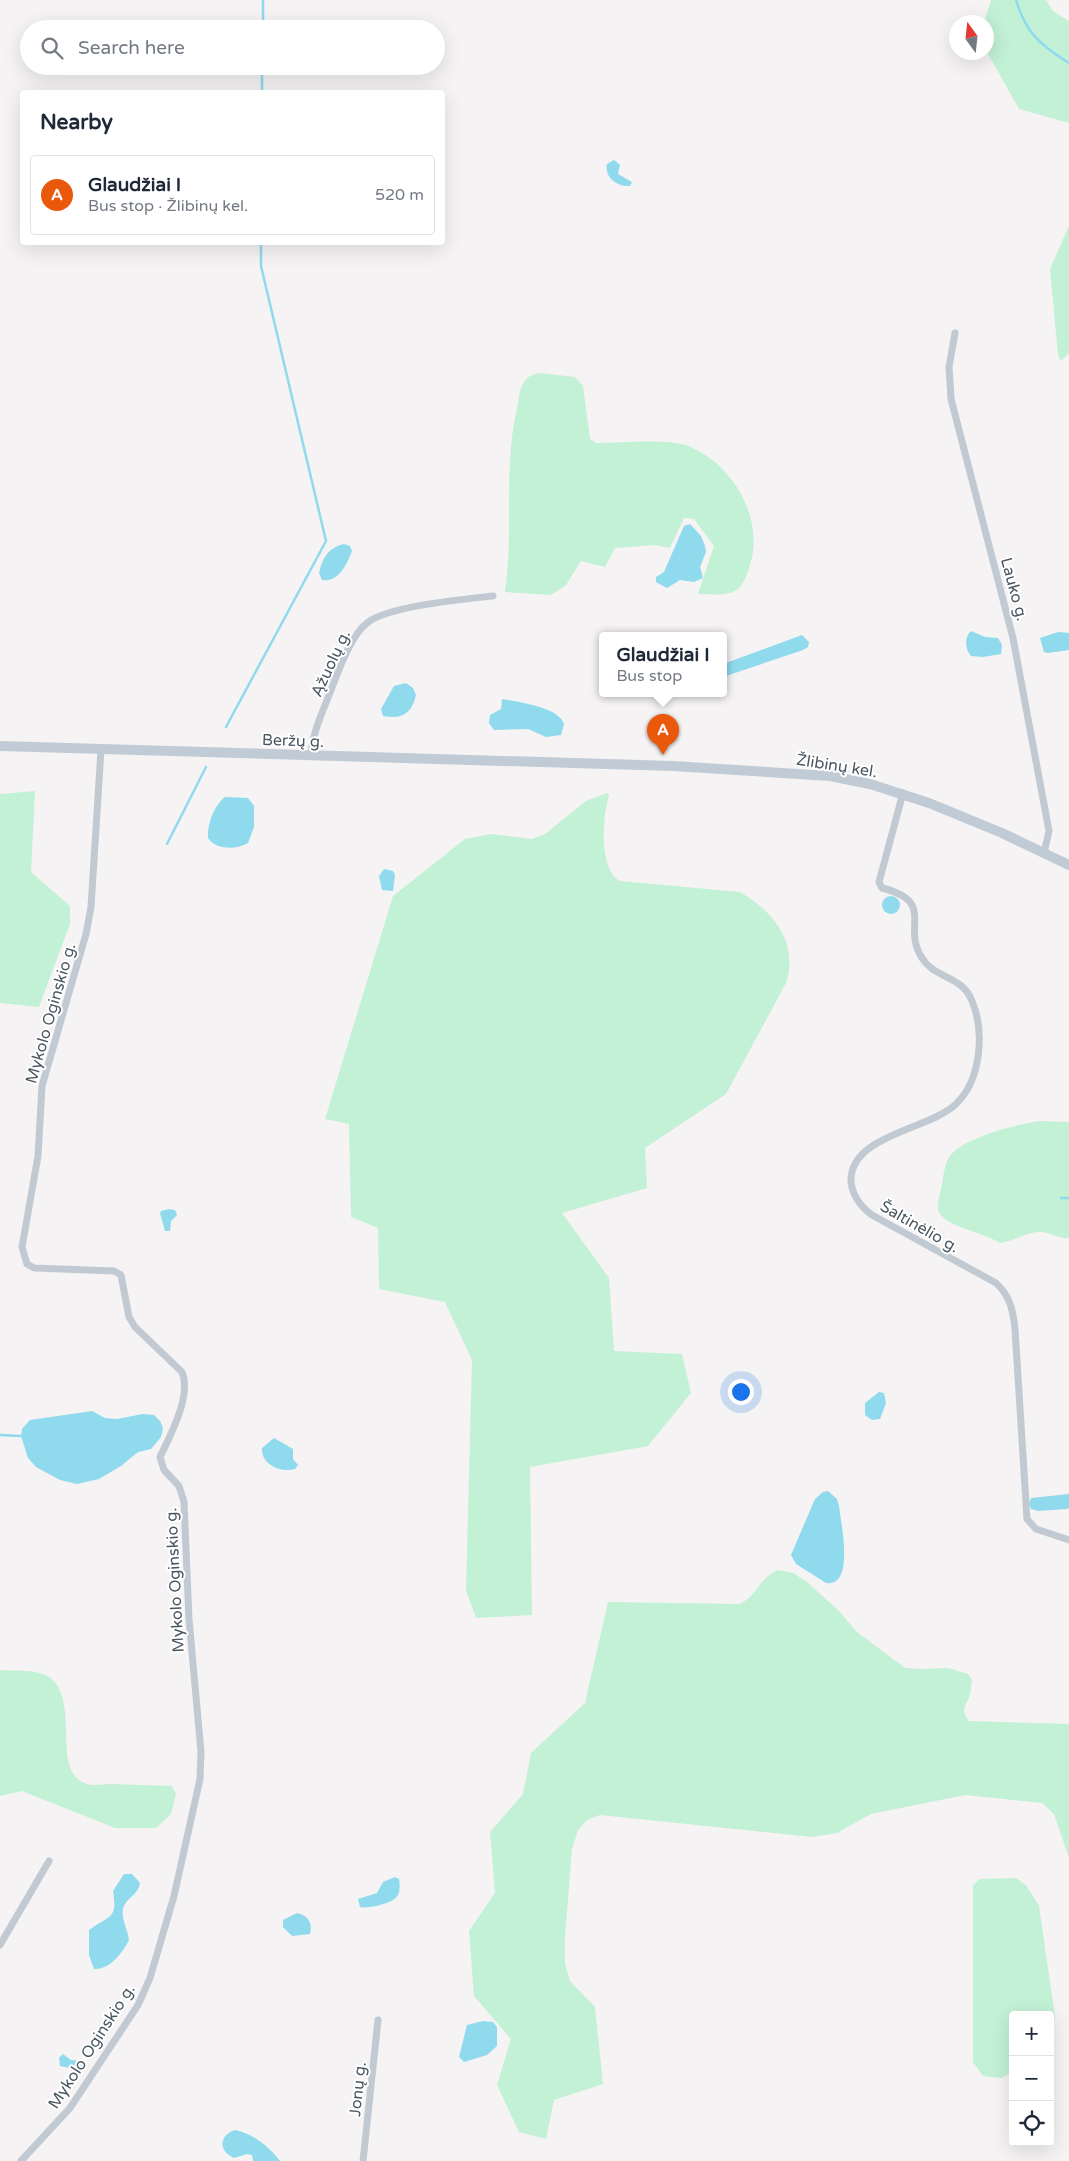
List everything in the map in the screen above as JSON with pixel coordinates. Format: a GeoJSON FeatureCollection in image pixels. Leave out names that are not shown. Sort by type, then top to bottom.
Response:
{"type":"FeatureCollection","features":[{"type":"Feature","properties":{"kind":"main road","name":"Beržų g."},"geometry":{"type":"LineString","coordinates":[[0,746],[584,764]]}},
{"type":"Feature","properties":{"kind":"main road","name":"Žlibinų kel."},"geometry":{"type":"LineString","coordinates":[[584,764],[682,766],[809,774],[850,779],[903,793],[965,817],[1069,865]]}},
{"type":"Feature","properties":{"kind":"street","name":"Lauko g."},"geometry":{"type":"LineString","coordinates":[[955,334],[948,367],[951,399],[1007,610],[1022,681],[1049,832],[1044,853]]}},
{"type":"Feature","properties":{"kind":"street","name":"Ąžuolų g."},"geometry":{"type":"LineString","coordinates":[[311,756],[319,721],[341,665],[367,622],[383,615],[448,600],[493,596]]}},
{"type":"Feature","properties":{"kind":"street","name":"Mykolo Oginskio g."},"geometry":{"type":"LineString","coordinates":[[21,2161],[70,2108],[138,2005],[150,1978],[174,1896],[200,1779],[201,1752],[189,1618],[184,1502],[179,1486],[164,1470],[160,1457],[178,1419],[185,1379],[182,1372],[135,1327],[129,1317],[122,1275],[114,1271],[34,1268],[27,1264],[22,1247],[38,1156],[42,1086],[86,934],[91,907],[101,750]]}},
{"type":"Feature","properties":{"kind":"street","name":"Šaltinėlio g."},"geometry":{"type":"LineString","coordinates":[[903,793],[879,882],[882,888],[904,894],[910,900],[915,916],[917,946],[926,964],[933,970],[960,983],[972,999],[978,1022],[977,1062],[967,1091],[956,1104],[930,1121],[886,1138],[862,1154],[851,1176],[852,1187],[856,1200],[872,1215],[996,1283],[1010,1300],[1015,1329],[1027,1519],[1036,1529],[1069,1540]]}},
{"type":"Feature","properties":{"kind":"street"},"geometry":{"type":"LineString","coordinates":[[0,1944],[49,1861]]}},
{"type":"Feature","properties":{"kind":"street","name":"Jonų g."},"geometry":{"type":"LineString","coordinates":[[363,2161],[378,2020]]}},
{"type":"Feature","properties":{"kind":"green space"},"geometry":{"type":"Polygon","coordinates":[[[991,0],[1046,0],[1053,11],[1069,21],[1069,123],[1019,109],[991,60],[994,60],[994,15],[986,15],[991,0]]]}},
{"type":"Feature","properties":{"kind":"green space"},"geometry":{"type":"Polygon","coordinates":[[[1069,226],[1069,353],[1061,361],[1058,355],[1050,269],[1069,226]]]}},
{"type":"Feature","properties":{"kind":"green space"},"geometry":{"type":"Polygon","coordinates":[[[539,373],[575,377],[583,386],[590,439],[596,443],[669,442],[688,446],[705,454],[719,466],[732,480],[742,496],[749,513],[753,532],[753,550],[749,568],[739,588],[725,594],[698,594],[714,546],[694,519],[684,518],[670,548],[655,545],[615,548],[605,567],[581,561],[566,585],[551,595],[505,592],[509,546],[510,454],[513,431],[522,385],[529,377],[539,373]]]}},
{"type":"Feature","properties":{"kind":"green space"},"geometry":{"type":"Polygon","coordinates":[[[35,791],[31,872],[70,906],[70,924],[39,1007],[0,1003],[0,794],[35,791]]]}},
{"type":"Feature","properties":{"kind":"green space"},"geometry":{"type":"Polygon","coordinates":[[[607,793],[609,796],[605,817],[604,842],[608,866],[613,875],[620,881],[740,892],[763,909],[781,930],[789,955],[789,968],[786,983],[726,1094],[645,1148],[647,1188],[562,1213],[609,1278],[614,1351],[682,1354],[691,1393],[648,1446],[530,1467],[532,1615],[476,1618],[466,1591],[472,1360],[445,1302],[379,1289],[378,1228],[351,1217],[349,1124],[325,1119],[393,896],[465,839],[491,834],[532,839],[545,834],[586,801],[607,793]]]}},
{"type":"Feature","properties":{"kind":"green space"},"geometry":{"type":"Polygon","coordinates":[[[1039,1121],[1069,1122],[1069,1238],[1038,1232],[1000,1243],[960,1227],[941,1215],[938,1203],[945,1168],[948,1159],[957,1149],[991,1133],[1039,1121]]]}},
{"type":"Feature","properties":{"kind":"green space"},"geometry":{"type":"Polygon","coordinates":[[[778,1570],[793,1573],[807,1582],[839,1611],[857,1632],[905,1668],[948,1668],[968,1674],[972,1680],[970,1696],[964,1712],[969,1721],[1069,1724],[1069,1858],[1054,1814],[1042,1803],[965,1795],[871,1814],[837,1833],[812,1837],[600,1815],[587,1820],[578,1830],[572,1849],[565,1936],[565,1964],[570,1981],[595,2007],[603,2084],[554,2100],[546,2139],[519,2132],[497,2085],[511,2039],[474,1996],[469,1931],[495,1893],[490,1832],[523,1794],[531,1753],[585,1703],[608,1602],[740,1604],[751,1596],[766,1578],[778,1570]]]}},
{"type":"Feature","properties":{"kind":"green space"},"geometry":{"type":"Polygon","coordinates":[[[0,1670],[44,1674],[59,1688],[64,1702],[67,1751],[70,1765],[76,1777],[90,1785],[172,1786],[176,1794],[171,1814],[156,1828],[115,1828],[22,1791],[0,1796],[0,1670]]]}},
{"type":"Feature","properties":{"kind":"green space"},"geometry":{"type":"Polygon","coordinates":[[[1016,1878],[1026,1885],[1039,1906],[1055,2017],[1054,2022],[1054,2011],[1009,2011],[1009,2074],[1001,2078],[983,2076],[973,2062],[973,1885],[980,1879],[1016,1878]]]}},
{"type":"Feature","properties":{"kind":"water"},"geometry":{"type":"Polygon","coordinates":[[[614,160],[620,165],[618,174],[632,182],[630,186],[621,185],[610,177],[607,164],[614,160]]]}},
{"type":"Feature","properties":{"kind":"water"},"geometry":{"type":"Polygon","coordinates":[[[690,524],[701,536],[705,546],[706,552],[700,567],[703,578],[694,582],[680,580],[667,588],[656,582],[656,577],[664,572],[684,526],[690,524]]]}},
{"type":"Feature","properties":{"kind":"water"},"geometry":{"type":"Polygon","coordinates":[[[344,544],[350,546],[352,551],[345,567],[333,579],[322,580],[319,573],[324,558],[334,548],[344,544]]]}},
{"type":"Feature","properties":{"kind":"water"},"geometry":{"type":"Polygon","coordinates":[[[971,631],[985,637],[998,638],[1002,645],[1001,654],[983,657],[971,656],[967,650],[966,643],[967,636],[971,631]]]}},
{"type":"Feature","properties":{"kind":"water"},"geometry":{"type":"Polygon","coordinates":[[[1058,632],[1069,633],[1069,650],[1044,652],[1040,638],[1058,632]]]}},
{"type":"Feature","properties":{"kind":"water"},"geometry":{"type":"Polygon","coordinates":[[[802,635],[809,642],[808,647],[803,650],[727,676],[727,663],[802,635]]]}},
{"type":"Feature","properties":{"kind":"water"},"geometry":{"type":"Polygon","coordinates":[[[406,683],[413,688],[416,695],[409,711],[396,717],[383,716],[381,709],[394,686],[406,683]]]}},
{"type":"Feature","properties":{"kind":"water"},"geometry":{"type":"Polygon","coordinates":[[[502,699],[537,706],[554,713],[561,718],[564,724],[561,735],[546,737],[528,729],[494,730],[489,723],[490,715],[501,709],[502,699]]]}},
{"type":"Feature","properties":{"kind":"water"},"geometry":{"type":"Polygon","coordinates":[[[225,797],[248,798],[254,806],[254,827],[248,843],[238,847],[221,847],[208,838],[212,816],[225,797]]]}},
{"type":"Feature","properties":{"kind":"water"},"geometry":{"type":"Polygon","coordinates":[[[384,869],[393,871],[395,875],[393,891],[382,890],[379,876],[384,869]]]}},
{"type":"Feature","properties":{"kind":"water"},"geometry":{"type":"Polygon","coordinates":[[[887,896],[895,896],[900,901],[898,912],[887,914],[882,909],[882,901],[887,896]]]}},
{"type":"Feature","properties":{"kind":"water"},"geometry":{"type":"Polygon","coordinates":[[[169,1209],[175,1210],[177,1215],[171,1221],[170,1231],[165,1231],[160,1213],[169,1209]]]}},
{"type":"Feature","properties":{"kind":"water"},"geometry":{"type":"Polygon","coordinates":[[[879,1392],[884,1393],[886,1403],[880,1419],[872,1420],[865,1415],[865,1403],[879,1392]]]}},
{"type":"Feature","properties":{"kind":"water"},"geometry":{"type":"Polygon","coordinates":[[[92,1411],[105,1418],[117,1419],[143,1414],[154,1415],[160,1421],[163,1428],[161,1437],[151,1449],[138,1452],[121,1466],[99,1479],[77,1484],[60,1480],[36,1467],[28,1458],[21,1436],[22,1429],[30,1420],[92,1411]]]}},
{"type":"Feature","properties":{"kind":"water"},"geometry":{"type":"Polygon","coordinates":[[[274,1438],[293,1449],[293,1459],[298,1465],[295,1469],[278,1469],[265,1459],[262,1448],[274,1438]]]}},
{"type":"Feature","properties":{"kind":"water"},"geometry":{"type":"Polygon","coordinates":[[[828,1491],[837,1499],[839,1506],[844,1553],[841,1575],[835,1582],[826,1583],[796,1564],[791,1555],[815,1499],[823,1492],[828,1491]]]}},
{"type":"Feature","properties":{"kind":"water"},"geometry":{"type":"Polygon","coordinates":[[[1069,1494],[1069,1508],[1067,1509],[1038,1511],[1031,1509],[1029,1504],[1031,1498],[1069,1494]]]}},
{"type":"Feature","properties":{"kind":"water"},"geometry":{"type":"Polygon","coordinates":[[[124,1874],[132,1874],[140,1883],[137,1891],[123,1909],[123,1917],[129,1940],[120,1955],[111,1963],[100,1969],[94,1969],[89,1955],[89,1930],[107,1919],[113,1912],[113,1891],[124,1874]]]}},
{"type":"Feature","properties":{"kind":"water"},"geometry":{"type":"Polygon","coordinates":[[[395,1877],[399,1879],[400,1885],[396,1898],[381,1905],[360,1907],[358,1899],[377,1893],[383,1882],[395,1877]]]}},
{"type":"Feature","properties":{"kind":"water"},"geometry":{"type":"Polygon","coordinates":[[[297,1913],[309,1920],[311,1926],[310,1934],[292,1936],[283,1927],[283,1920],[297,1913]]]}},
{"type":"Feature","properties":{"kind":"water"},"geometry":{"type":"Polygon","coordinates":[[[483,2021],[493,2022],[497,2027],[497,2046],[487,2055],[464,2062],[459,2057],[467,2025],[483,2021]]]}},
{"type":"Feature","properties":{"kind":"water"},"geometry":{"type":"Polygon","coordinates":[[[63,2054],[71,2060],[82,2061],[84,2068],[79,2070],[60,2066],[59,2058],[63,2054]]]}},
{"type":"Feature","properties":{"kind":"water"},"geometry":{"type":"Polygon","coordinates":[[[235,2130],[248,2134],[260,2141],[280,2161],[253,2161],[252,2155],[247,2154],[234,2158],[229,2155],[222,2143],[223,2139],[230,2132],[235,2130]]]}},
{"type":"Feature","properties":{"kind":"waterway"},"geometry":{"type":"LineString","coordinates":[[263,0],[263,20]]}},
{"type":"Feature","properties":{"kind":"waterway"},"geometry":{"type":"LineString","coordinates":[[1016,0],[1024,21],[1035,37],[1069,63]]}},
{"type":"Feature","properties":{"kind":"waterway"},"geometry":{"type":"LineString","coordinates":[[262,75],[262,90]]}},
{"type":"Feature","properties":{"kind":"waterway"},"geometry":{"type":"LineString","coordinates":[[226,727],[326,541],[261,266],[261,245]]}},
{"type":"Feature","properties":{"kind":"waterway"},"geometry":{"type":"LineString","coordinates":[[167,844],[206,767]]}},
{"type":"Feature","properties":{"kind":"waterway"},"geometry":{"type":"LineString","coordinates":[[1061,1198],[1069,1198]]}},
{"type":"Feature","properties":{"kind":"waterway"},"geometry":{"type":"LineString","coordinates":[[0,1435],[21,1436]]}},
{"type":"Feature","properties":{"kind":"place","name":"Glaudžiai I"},"geometry":{"type":"Point","coordinates":[663,755]}}]}
